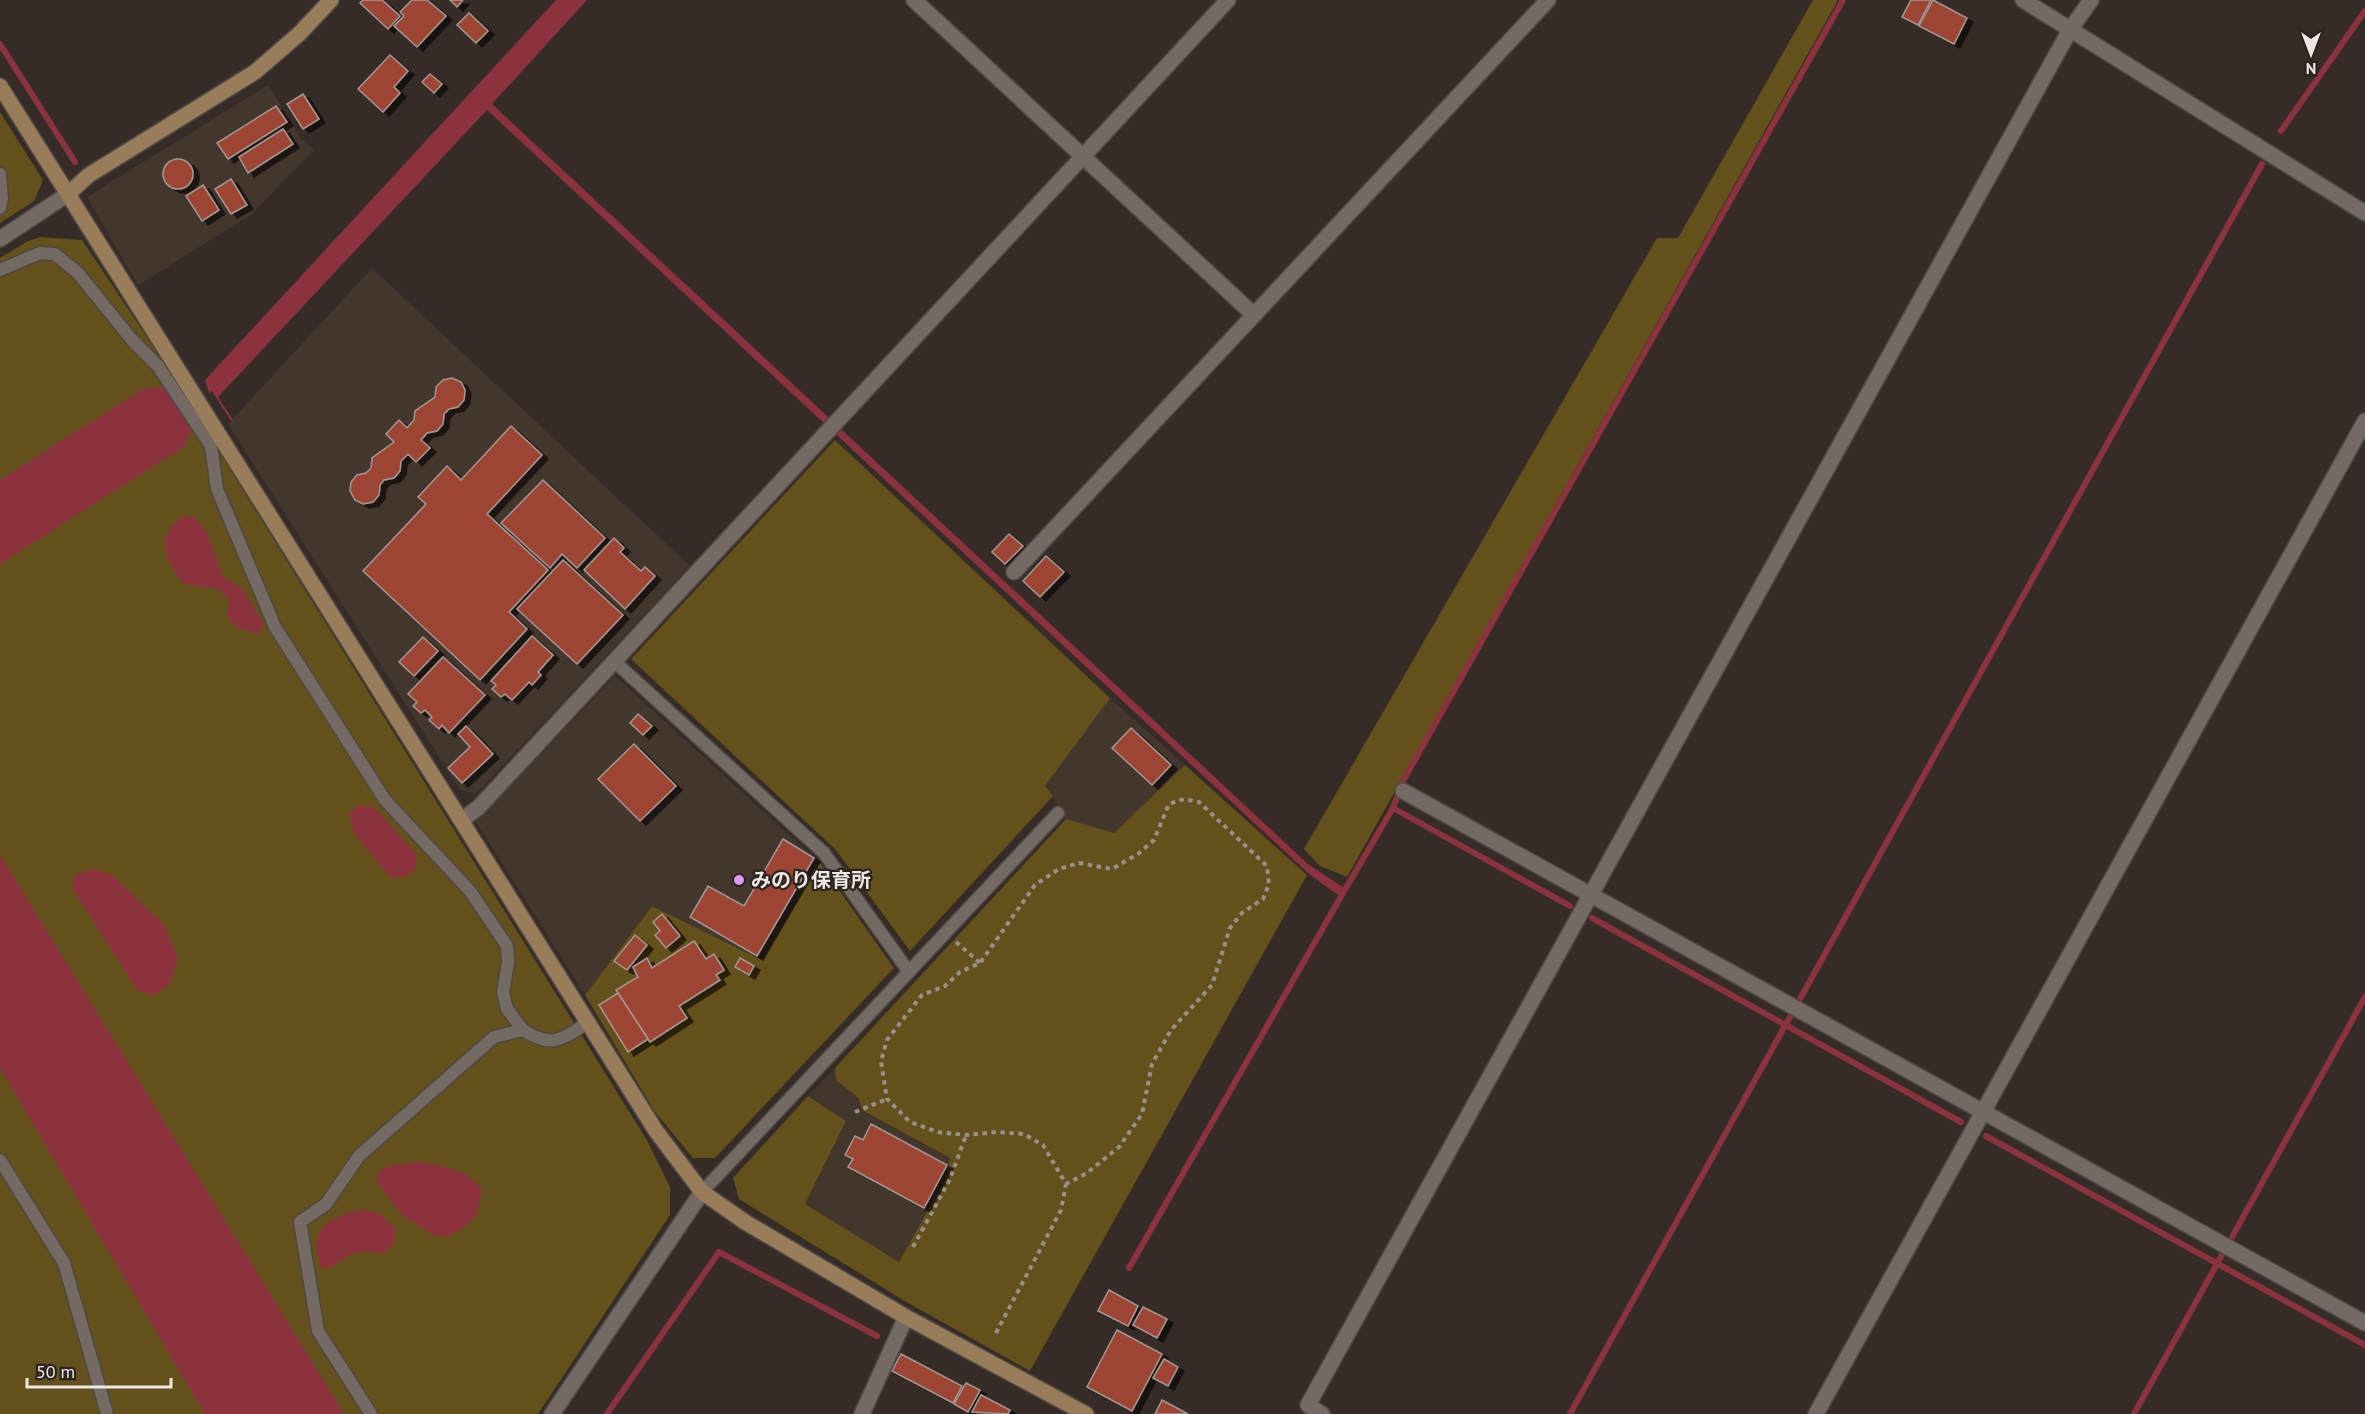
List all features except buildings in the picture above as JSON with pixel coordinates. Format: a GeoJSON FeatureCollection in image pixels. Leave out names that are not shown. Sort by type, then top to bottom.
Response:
{"type":"FeatureCollection","features":[{"type":"Feature","properties":{"kind":"street"},"geometry":{"type":"LineString","coordinates":[[0,239],[68,194],[88,175],[255,72],[299,34],[331,0]]}},
{"type":"Feature","properties":{"kind":"street"},"geometry":{"type":"LineString","coordinates":[[914,0],[1254,315]]}},
{"type":"Feature","properties":{"kind":"street"},"geometry":{"type":"LineString","coordinates":[[462,820],[479,807],[1228,0]]}},
{"type":"Feature","properties":{"kind":"street"},"geometry":{"type":"LineString","coordinates":[[1014,572],[1548,0]]}},
{"type":"Feature","properties":{"kind":"street"},"geometry":{"type":"LineString","coordinates":[[2023,0],[2365,213]]}},
{"type":"Feature","properties":{"kind":"street"},"geometry":{"type":"LineString","coordinates":[[1322,1414],[1308,1405],[2070,30],[2091,0]]}},
{"type":"Feature","properties":{"kind":"street"},"geometry":{"type":"LineString","coordinates":[[0,86],[656,1131],[702,1192],[745,1221],[906,1317],[1086,1414]]}},
{"type":"Feature","properties":{"kind":"street"},"geometry":{"type":"LineString","coordinates":[[1816,1414],[2365,421]]}},
{"type":"Feature","properties":{"kind":"street"},"geometry":{"type":"LineString","coordinates":[[1403,791],[2365,1323]]}},
{"type":"Feature","properties":{"kind":"street"},"geometry":{"type":"LineString","coordinates":[[552,1414],[702,1192]]}},
{"type":"Feature","properties":{"kind":"street"},"geometry":{"type":"LineString","coordinates":[[862,1414],[906,1317]]}},
{"type":"Feature","properties":{"kind":"lane"},"geometry":{"type":"LineString","coordinates":[[0,174],[2,198],[0,208]]}},
{"type":"Feature","properties":{"kind":"lane"},"geometry":{"type":"LineString","coordinates":[[0,270],[40,253],[55,254],[78,273],[132,340],[158,366],[211,446],[217,489],[275,627],[385,800],[470,891],[507,946],[508,963],[503,992],[507,1010],[523,1030],[537,1039],[561,1041],[588,1022]]}},
{"type":"Feature","properties":{"kind":"lane"},"geometry":{"type":"LineString","coordinates":[[614,661],[824,853],[909,972]]}},
{"type":"Feature","properties":{"kind":"lane"},"geometry":{"type":"LineString","coordinates":[[702,1192],[1058,813]]}},
{"type":"Feature","properties":{"kind":"lane"},"geometry":{"type":"LineString","coordinates":[[371,1414],[318,1330],[300,1221],[326,1204],[359,1156],[494,1037],[523,1030]]}},
{"type":"Feature","properties":{"kind":"lane"},"geometry":{"type":"LineString","coordinates":[[0,1160],[64,1263],[107,1414]]}},
{"type":"Feature","properties":{"kind":"path"},"geometry":{"type":"LineString","coordinates":[[996,1333],[1061,1210],[1066,1184],[1043,1145],[1024,1134],[938,1132],[910,1122],[887,1099],[881,1061],[887,1041],[922,995],[945,986],[960,972],[980,963],[1035,885],[1059,869],[1079,863],[1112,869],[1138,854],[1154,840],[1169,804],[1184,799],[1199,802],[1267,866],[1269,884],[1263,899],[1242,913],[1230,928],[1212,985],[1171,1030],[1152,1064],[1142,1114],[1119,1147],[1088,1173],[1066,1184]]}},
{"type":"Feature","properties":{"kind":"path"},"geometry":{"type":"LineString","coordinates":[[945,933],[980,963]]}},
{"type":"Feature","properties":{"kind":"path"},"geometry":{"type":"LineString","coordinates":[[855,1112],[887,1099]]}},
{"type":"Feature","properties":{"kind":"path"},"geometry":{"type":"LineString","coordinates":[[913,1247],[950,1179],[966,1134]]}},
{"type":"Feature","properties":{"kind":"shaded area"},"geometry":{"type":"Polygon","coordinates":[[[556,0],[587,0],[492,104],[1309,865],[1343,887],[1338,895],[1309,874],[487,110],[218,397],[233,420],[231,421],[212,391],[209,393],[205,380],[556,0]]]}},
{"type":"Feature","properties":{"kind":"shaded area"},"geometry":{"type":"Polygon","coordinates":[[[1813,0],[1838,0],[1347,877],[1320,866],[1304,849],[1657,238],[1678,238],[1813,0]]]}},
{"type":"Feature","properties":{"kind":"shaded area"},"geometry":{"type":"Polygon","coordinates":[[[268,85],[301,138],[314,150],[249,216],[138,285],[87,197],[268,85]]]}},
{"type":"Feature","properties":{"kind":"shaded area"},"geometry":{"type":"Polygon","coordinates":[[[0,112],[43,180],[34,201],[0,223],[0,112]]]}},
{"type":"Feature","properties":{"kind":"shaded area"},"geometry":{"type":"Polygon","coordinates":[[[40,237],[82,240],[161,358],[648,1142],[670,1187],[670,1215],[538,1414],[0,1414],[0,258],[26,242],[40,237]]]}},
{"type":"Feature","properties":{"kind":"shaded area"},"geometry":{"type":"Polygon","coordinates":[[[372,268],[690,566],[476,794],[460,790],[228,424],[372,268]]]}},
{"type":"Feature","properties":{"kind":"shaded area"},"geometry":{"type":"Polygon","coordinates":[[[167,387],[192,427],[185,446],[0,564],[0,480],[143,389],[167,387]]]}},
{"type":"Feature","properties":{"kind":"shaded area"},"geometry":{"type":"Polygon","coordinates":[[[835,440],[1110,698],[1045,786],[1053,796],[910,951],[836,850],[631,659],[835,440]]]}},
{"type":"Feature","properties":{"kind":"shaded area"},"geometry":{"type":"Polygon","coordinates":[[[183,516],[194,517],[207,533],[223,576],[244,591],[264,624],[258,634],[236,627],[227,617],[229,599],[219,589],[184,584],[171,566],[167,558],[165,541],[174,524],[183,516]]]}},
{"type":"Feature","properties":{"kind":"shaded area"},"geometry":{"type":"Polygon","coordinates":[[[615,676],[820,863],[762,961],[652,906],[585,995],[476,822],[615,676]]]}},
{"type":"Feature","properties":{"kind":"shaded area"},"geometry":{"type":"Polygon","coordinates":[[[1110,698],[1185,765],[1114,834],[1066,819],[1045,786],[1110,698]]]}},
{"type":"Feature","properties":{"kind":"shaded area"},"geometry":{"type":"Polygon","coordinates":[[[1185,765],[1307,875],[1030,1371],[908,1303],[739,1199],[733,1178],[808,1096],[846,1121],[805,1204],[899,1262],[946,1178],[950,1158],[863,1111],[858,1098],[836,1080],[835,1068],[1066,819],[1114,833],[1185,765]]]}},
{"type":"Feature","properties":{"kind":"shaded area"},"geometry":{"type":"Polygon","coordinates":[[[359,805],[375,808],[416,854],[416,869],[404,877],[390,877],[354,833],[349,813],[359,805]]]}},
{"type":"Feature","properties":{"kind":"shaded area"},"geometry":{"type":"Polygon","coordinates":[[[0,855],[344,1414],[205,1414],[0,1068],[0,855]]]}},
{"type":"Feature","properties":{"kind":"shaded area"},"geometry":{"type":"Polygon","coordinates":[[[820,863],[894,968],[715,1158],[693,1158],[655,1112],[585,995],[652,906],[762,960],[820,863]]]}},
{"type":"Feature","properties":{"kind":"shaded area"},"geometry":{"type":"Polygon","coordinates":[[[94,869],[112,875],[164,925],[178,959],[169,985],[154,995],[138,991],[72,888],[76,874],[94,869]]]}},
{"type":"Feature","properties":{"kind":"shaded area"},"geometry":{"type":"Polygon","coordinates":[[[835,1068],[836,1080],[858,1098],[863,1112],[950,1158],[946,1178],[899,1263],[805,1204],[846,1121],[808,1096],[835,1068]]]}},
{"type":"Feature","properties":{"kind":"shaded area"},"geometry":{"type":"Polygon","coordinates":[[[418,1162],[462,1173],[470,1177],[482,1190],[477,1214],[463,1228],[450,1236],[436,1236],[403,1216],[377,1182],[378,1172],[386,1166],[418,1162]]]}},
{"type":"Feature","properties":{"kind":"shaded area"},"geometry":{"type":"Polygon","coordinates":[[[362,1209],[381,1214],[395,1228],[394,1245],[382,1253],[356,1253],[347,1256],[335,1265],[321,1268],[317,1244],[323,1228],[338,1217],[362,1209]]]}},
{"type":"Feature","properties":{"kind":"waterway"},"geometry":{"type":"LineString","coordinates":[[1393,808],[1403,781],[1843,0]]}},
{"type":"Feature","properties":{"kind":"waterway"},"geometry":{"type":"LineString","coordinates":[[2281,131],[2365,11]]}},
{"type":"Feature","properties":{"kind":"waterway"},"geometry":{"type":"LineString","coordinates":[[0,44],[75,162]]}},
{"type":"Feature","properties":{"kind":"waterway"},"geometry":{"type":"LineString","coordinates":[[1800,999],[2262,164]]}},
{"type":"Feature","properties":{"kind":"waterway"},"geometry":{"type":"LineString","coordinates":[[1339,891],[1343,893],[1393,808],[1570,906]]}},
{"type":"Feature","properties":{"kind":"waterway"},"geometry":{"type":"LineString","coordinates":[[1129,1268],[1343,893]]}},
{"type":"Feature","properties":{"kind":"waterway"},"geometry":{"type":"LineString","coordinates":[[1592,918],[1961,1122]]}},
{"type":"Feature","properties":{"kind":"waterway"},"geometry":{"type":"LineString","coordinates":[[2232,1237],[2365,997]]}},
{"type":"Feature","properties":{"kind":"waterway"},"geometry":{"type":"LineString","coordinates":[[1570,1414],[1791,1015]]}},
{"type":"Feature","properties":{"kind":"waterway"},"geometry":{"type":"LineString","coordinates":[[1986,1136],[2365,1345]]}},
{"type":"Feature","properties":{"kind":"waterway"},"geometry":{"type":"LineString","coordinates":[[607,1414],[719,1252],[877,1336]]}},
{"type":"Feature","properties":{"kind":"waterway"},"geometry":{"type":"LineString","coordinates":[[2134,1414],[2223,1253]]}},
{"type":"Feature","properties":{"kind":"place","name":"みのり保育所"},"geometry":{"type":"Point","coordinates":[739,880]}}]}
